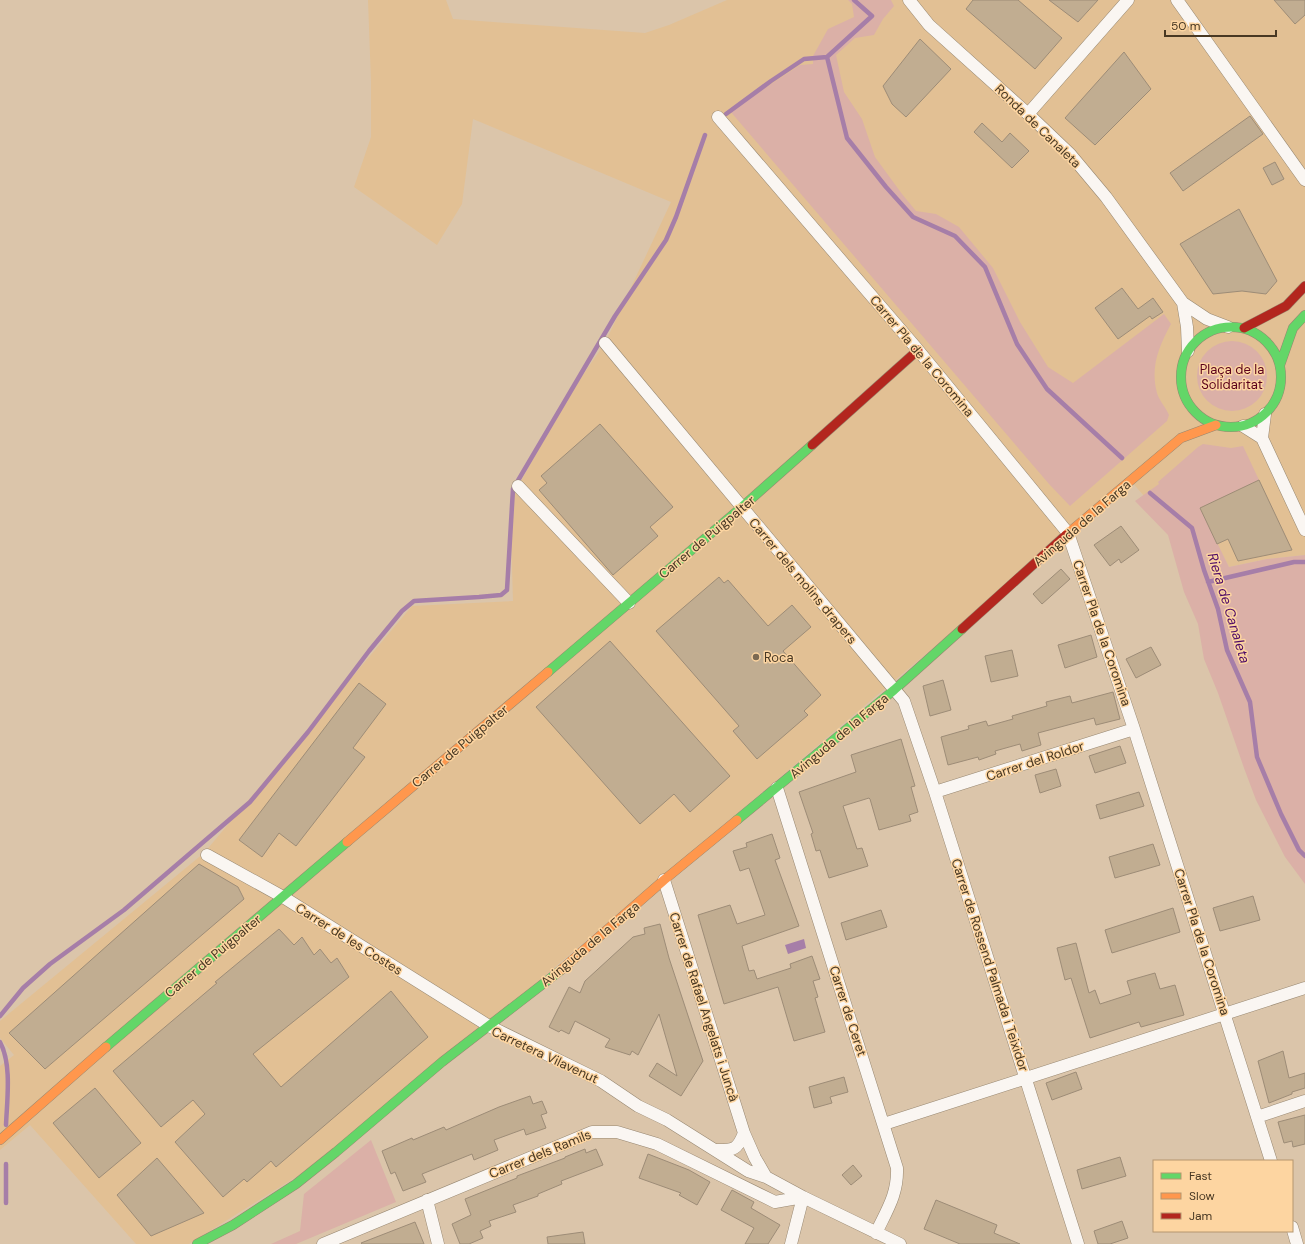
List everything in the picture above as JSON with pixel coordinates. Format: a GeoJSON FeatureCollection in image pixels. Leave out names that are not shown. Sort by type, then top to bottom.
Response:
{"type":"FeatureCollection","features":[{"type":"Feature","properties":{"kind":"street","name":"Ronda de Canaleta"},"geometry":{"type":"LineString","coordinates":[[909,0],[929,25],[1070,154],[1106,197],[1183,303],[1207,319],[1228,327]]}},
{"type":"Feature","properties":{"kind":"street"},"geometry":{"type":"LineString","coordinates":[[1028,114],[1128,0]]}},
{"type":"Feature","properties":{"kind":"street"},"geometry":{"type":"LineString","coordinates":[[1177,0],[1305,180]]}},
{"type":"Feature","properties":{"kind":"street","name":"Carrer Pla de la Coromina"},"geometry":{"type":"LineString","coordinates":[[718,117],[918,350],[1068,532],[1134,729],[1271,1160]]}},
{"type":"Feature","properties":{"kind":"street"},"geometry":{"type":"LineString","coordinates":[[1244,328],[1286,306],[1305,286]]}},
{"type":"Feature","properties":{"kind":"street","name":"Ronda de Canaleta"},"geometry":{"type":"LineString","coordinates":[[1183,303],[1187,327],[1188,351]]}},
{"type":"Feature","properties":{"kind":"street"},"geometry":{"type":"LineString","coordinates":[[1280,366],[1293,328],[1305,315]]}},
{"type":"Feature","properties":{"kind":"street"},"geometry":{"type":"LineString","coordinates":[[1181,438],[1189,416],[1180,380],[1182,365],[1188,351],[1198,339],[1212,330],[1228,327],[1244,328],[1267,342],[1275,353],[1280,366],[1281,381],[1278,396],[1265,414],[1258,420],[1243,426],[1229,427],[1216,425],[1203,419],[1189,416]]}},
{"type":"Feature","properties":{"kind":"street","name":"Carrer dels molins drapers"},"geometry":{"type":"LineString","coordinates":[[605,344],[894,690]]}},
{"type":"Feature","properties":{"kind":"street","name":"Carrer de Puigpalter"},"geometry":{"type":"LineString","coordinates":[[0,1140],[87,1063],[742,507],[918,350]]}},
{"type":"Feature","properties":{"kind":"street"},"geometry":{"type":"LineString","coordinates":[[1265,414],[1262,438],[1305,530]]}},
{"type":"Feature","properties":{"kind":"street","name":"Avinguda de la Farga"},"geometry":{"type":"LineString","coordinates":[[489,1026],[568,964],[664,880],[894,690],[1068,532],[1181,438],[1216,425]]}},
{"type":"Feature","properties":{"kind":"street"},"geometry":{"type":"LineString","coordinates":[[1243,426],[1262,438]]}},
{"type":"Feature","properties":{"kind":"street"},"geometry":{"type":"LineString","coordinates":[[518,486],[629,603]]}},
{"type":"Feature","properties":{"kind":"street","name":"Carrer de Rossend Palmada i Teixidor"},"geometry":{"type":"LineString","coordinates":[[894,690],[904,701],[935,792],[1078,1244]]}},
{"type":"Feature","properties":{"kind":"street","name":"Carrer del Roldor"},"geometry":{"type":"LineString","coordinates":[[935,792],[1134,729]]}},
{"type":"Feature","properties":{"kind":"street","name":"Carrer de Ceret"},"geometry":{"type":"LineString","coordinates":[[777,788],[897,1168],[898,1180],[895,1194],[876,1233]]}},
{"type":"Feature","properties":{"kind":"street","name":"Carrer de les Costes"},"geometry":{"type":"LineString","coordinates":[[207,855],[283,897],[489,1026]]}},
{"type":"Feature","properties":{"kind":"street","name":"Carrer de Rafael Angelats i Juncà"},"geometry":{"type":"LineString","coordinates":[[664,880],[744,1133],[766,1178]]}},
{"type":"Feature","properties":{"kind":"street"},"geometry":{"type":"LineString","coordinates":[[884,1124],[1305,988]]}},
{"type":"Feature","properties":{"kind":"street","name":"Carretera Vilavenut"},"geometry":{"type":"LineString","coordinates":[[197,1244],[233,1225],[296,1184],[442,1062],[489,1026],[601,1081],[638,1106],[667,1120],[748,1171],[766,1178],[900,1244]]}},
{"type":"Feature","properties":{"kind":"street"},"geometry":{"type":"LineString","coordinates":[[1257,1117],[1305,1101]]}},
{"type":"Feature","properties":{"kind":"street","name":"Carrer dels Ramils"},"geometry":{"type":"LineString","coordinates":[[323,1244],[592,1132],[617,1132],[657,1144],[775,1202],[803,1197]]}},
{"type":"Feature","properties":{"kind":"street"},"geometry":{"type":"LineString","coordinates":[[715,1150],[731,1150],[737,1147],[744,1133]]}},
{"type":"Feature","properties":{"kind":"street"},"geometry":{"type":"LineString","coordinates":[[791,1244],[803,1197]]}},
{"type":"Feature","properties":{"kind":"street"},"geometry":{"type":"LineString","coordinates":[[427,1200],[438,1244]]}},
{"type":"Feature","properties":{"kind":"street"},"geometry":{"type":"LineString","coordinates":[[1293,1230],[1297,1244]]}},
{"type":"Feature","properties":{"kind":"shaded area"},"geometry":{"type":"Polygon","coordinates":[[[368,0],[446,0],[453,19],[645,33],[669,25],[727,0],[1305,0],[1305,555],[1267,559],[1229,567],[1217,544],[1160,484],[1144,496],[1131,481],[336,1152],[189,1244],[136,1244],[30,1125],[0,1150],[0,1066],[14,1055],[0,1038],[0,1021],[204,853],[412,606],[513,601],[510,501],[567,398],[605,343],[671,202],[473,119],[462,204],[437,245],[354,187],[371,137],[371,81],[368,0]]]}},
{"type":"Feature","properties":{"kind":"shaded area"},"geometry":{"type":"Polygon","coordinates":[[[804,939],[806,948],[788,954],[785,945],[804,939]]]}},
{"type":"Feature","properties":{"kind":"green space"},"geometry":{"type":"Polygon","coordinates":[[[848,0],[891,0],[894,6],[883,19],[874,35],[855,38],[836,55],[844,92],[862,119],[875,157],[916,211],[936,214],[959,227],[993,268],[1020,322],[1048,367],[1073,383],[1164,314],[1171,324],[1159,349],[1155,366],[1155,383],[1157,393],[1169,415],[1167,421],[1070,506],[1049,484],[730,111],[800,65],[813,64],[813,56],[828,29],[854,17],[852,4],[848,0]]]}},
{"type":"Feature","properties":{"kind":"green space","name":"Plaça de la Solidaritat"},"geometry":{"type":"Polygon","coordinates":[[[1225,341],[1239,341],[1252,347],[1261,356],[1267,369],[1265,389],[1257,401],[1239,411],[1225,411],[1212,405],[1203,396],[1197,383],[1197,369],[1203,356],[1212,347],[1225,341]]]}},
{"type":"Feature","properties":{"kind":"green space"},"geometry":{"type":"Polygon","coordinates":[[[1203,444],[1231,448],[1243,446],[1259,480],[1200,508],[1229,567],[1267,559],[1305,555],[1305,884],[1285,857],[1256,800],[1218,693],[1204,659],[1198,624],[1184,592],[1168,535],[1135,501],[1159,484],[1158,482],[1203,444]]]}},
{"type":"Feature","properties":{"kind":"green space"},"geometry":{"type":"Polygon","coordinates":[[[371,1140],[396,1202],[296,1244],[271,1244],[300,1231],[304,1194],[371,1140]]]}},
{"type":"Feature","properties":{"kind":"building"},"geometry":{"type":"Polygon","coordinates":[[[973,0],[1018,0],[1062,38],[1035,69],[966,9],[973,0]]]}},
{"type":"Feature","properties":{"kind":"building"},"geometry":{"type":"Polygon","coordinates":[[[1049,0],[1098,0],[1078,22],[1049,0]]]}},
{"type":"Feature","properties":{"kind":"building"},"geometry":{"type":"Polygon","coordinates":[[[1274,0],[1305,0],[1305,15],[1295,24],[1274,0]]]}},
{"type":"Feature","properties":{"kind":"building"},"geometry":{"type":"Polygon","coordinates":[[[920,39],[951,69],[906,117],[892,104],[883,86],[920,39]]]}},
{"type":"Feature","properties":{"kind":"building"},"geometry":{"type":"Polygon","coordinates":[[[1124,52],[1151,89],[1095,145],[1065,118],[1124,52]]]}},
{"type":"Feature","properties":{"kind":"building"},"geometry":{"type":"Polygon","coordinates":[[[1250,116],[1263,134],[1183,191],[1170,173],[1250,116]]]}},
{"type":"Feature","properties":{"kind":"building"},"geometry":{"type":"Polygon","coordinates":[[[982,123],[1002,142],[1010,133],[1029,151],[1012,168],[974,132],[982,123]]]}},
{"type":"Feature","properties":{"kind":"building"},"geometry":{"type":"Polygon","coordinates":[[[1275,162],[1284,179],[1272,185],[1263,168],[1275,162]]]}},
{"type":"Feature","properties":{"kind":"building"},"geometry":{"type":"Polygon","coordinates":[[[1239,209],[1277,281],[1266,294],[1242,291],[1213,294],[1180,244],[1239,209]]]}},
{"type":"Feature","properties":{"kind":"building"},"geometry":{"type":"Polygon","coordinates":[[[1122,288],[1138,309],[1153,298],[1163,312],[1152,319],[1150,316],[1118,339],[1095,308],[1122,288]]]}},
{"type":"Feature","properties":{"kind":"building"},"geometry":{"type":"Polygon","coordinates":[[[600,424],[673,507],[650,527],[658,536],[613,575],[539,490],[547,483],[541,476],[600,424]]]}},
{"type":"Feature","properties":{"kind":"building"},"geometry":{"type":"Polygon","coordinates":[[[1259,480],[1292,550],[1238,561],[1228,539],[1217,544],[1200,508],[1259,480]]]}},
{"type":"Feature","properties":{"kind":"building"},"geometry":{"type":"Polygon","coordinates":[[[1121,526],[1139,550],[1121,563],[1119,559],[1110,566],[1094,545],[1121,526]]]}},
{"type":"Feature","properties":{"kind":"building"},"geometry":{"type":"Polygon","coordinates":[[[1061,569],[1070,579],[1042,604],[1033,594],[1061,569]]]}},
{"type":"Feature","properties":{"kind":"building"},"geometry":{"type":"Polygon","coordinates":[[[719,577],[724,583],[728,580],[768,626],[792,605],[811,627],[783,651],[821,695],[804,711],[808,715],[757,759],[733,731],[739,726],[656,631],[719,577]]]}},
{"type":"Feature","properties":{"kind":"building"},"geometry":{"type":"Polygon","coordinates":[[[1091,635],[1097,657],[1065,668],[1058,645],[1091,635]]]}},
{"type":"Feature","properties":{"kind":"building"},"geometry":{"type":"Polygon","coordinates":[[[610,641],[730,776],[690,812],[674,794],[640,824],[536,707],[610,641]]]}},
{"type":"Feature","properties":{"kind":"building"},"geometry":{"type":"Polygon","coordinates":[[[1151,647],[1161,665],[1136,678],[1126,659],[1151,647]]]}},
{"type":"Feature","properties":{"kind":"building"},"geometry":{"type":"Polygon","coordinates":[[[1012,650],[1018,676],[991,682],[985,656],[1012,650]]]}},
{"type":"Feature","properties":{"kind":"building"},"geometry":{"type":"Polygon","coordinates":[[[943,680],[951,710],[930,716],[923,686],[943,680]]]}},
{"type":"Feature","properties":{"kind":"building"},"geometry":{"type":"Polygon","coordinates":[[[359,683],[386,704],[353,748],[365,757],[296,846],[279,833],[262,857],[239,840],[359,683]]]}},
{"type":"Feature","properties":{"kind":"building"},"geometry":{"type":"Polygon","coordinates":[[[1113,692],[1120,719],[1096,725],[1094,718],[1038,733],[1041,745],[1022,751],[1020,744],[995,751],[996,754],[979,760],[978,757],[948,765],[941,737],[969,729],[968,726],[986,721],[988,726],[1013,719],[1012,716],[1047,706],[1046,702],[1070,696],[1072,703],[1113,692]]]}},
{"type":"Feature","properties":{"kind":"building"},"geometry":{"type":"Polygon","coordinates":[[[901,739],[915,786],[911,787],[918,812],[909,815],[911,821],[879,830],[869,798],[843,806],[857,849],[862,848],[868,866],[829,878],[820,850],[816,851],[811,834],[813,833],[799,792],[856,772],[851,755],[901,739]]]}},
{"type":"Feature","properties":{"kind":"building"},"geometry":{"type":"Polygon","coordinates":[[[1120,746],[1126,763],[1095,773],[1089,756],[1120,746]]]}},
{"type":"Feature","properties":{"kind":"building"},"geometry":{"type":"Polygon","coordinates":[[[1056,769],[1061,786],[1040,793],[1035,775],[1056,769]]]}},
{"type":"Feature","properties":{"kind":"building"},"geometry":{"type":"Polygon","coordinates":[[[1139,792],[1144,806],[1100,819],[1096,805],[1139,792]]]}},
{"type":"Feature","properties":{"kind":"building"},"geometry":{"type":"Polygon","coordinates":[[[772,834],[780,858],[775,860],[799,926],[742,946],[749,971],[754,970],[757,979],[791,968],[790,964],[812,956],[820,979],[813,981],[818,997],[815,998],[825,1032],[794,1041],[778,987],[724,1004],[698,915],[730,905],[737,924],[765,915],[749,868],[740,871],[733,851],[747,847],[746,843],[772,834]]]}},
{"type":"Feature","properties":{"kind":"building"},"geometry":{"type":"Polygon","coordinates":[[[1153,844],[1160,865],[1115,878],[1109,857],[1153,844]]]}},
{"type":"Feature","properties":{"kind":"building"},"geometry":{"type":"Polygon","coordinates":[[[199,864],[238,887],[244,899],[45,1069],[9,1033],[199,864]]]}},
{"type":"Feature","properties":{"kind":"building"},"geometry":{"type":"Polygon","coordinates":[[[1253,896],[1260,920],[1220,931],[1213,908],[1253,896]]]}},
{"type":"Feature","properties":{"kind":"building"},"geometry":{"type":"Polygon","coordinates":[[[1173,908],[1180,932],[1112,953],[1105,930],[1173,908]]]}},
{"type":"Feature","properties":{"kind":"building"},"geometry":{"type":"Polygon","coordinates":[[[881,910],[887,927],[846,940],[841,923],[881,910]]]}},
{"type":"Feature","properties":{"kind":"building"},"geometry":{"type":"Polygon","coordinates":[[[660,924],[669,958],[703,1061],[681,1096],[649,1076],[657,1063],[677,1076],[659,1014],[638,1055],[632,1051],[630,1055],[605,1047],[610,1039],[575,1021],[569,1034],[561,1030],[559,1032],[549,1027],[569,987],[580,993],[585,981],[633,937],[645,934],[644,928],[660,924]]]}},
{"type":"Feature","properties":{"kind":"building"},"geometry":{"type":"Polygon","coordinates":[[[279,929],[294,945],[302,937],[314,955],[320,949],[331,963],[337,958],[349,977],[253,1054],[281,1087],[391,991],[428,1037],[276,1167],[271,1161],[247,1182],[244,1179],[223,1197],[175,1142],[205,1114],[193,1100],[161,1127],[113,1071],[217,983],[215,982],[279,929]]]}},
{"type":"Feature","properties":{"kind":"building"},"geometry":{"type":"Polygon","coordinates":[[[1076,943],[1089,993],[1095,990],[1100,1004],[1131,994],[1127,981],[1155,973],[1160,989],[1175,985],[1184,1015],[1141,1027],[1139,1022],[1090,1038],[1071,978],[1065,980],[1057,948],[1076,943]]]}},
{"type":"Feature","properties":{"kind":"building"},"geometry":{"type":"Polygon","coordinates":[[[1283,1051],[1289,1078],[1305,1073],[1305,1088],[1292,1092],[1292,1094],[1269,1103],[1258,1061],[1283,1051]]]}},
{"type":"Feature","properties":{"kind":"building"},"geometry":{"type":"Polygon","coordinates":[[[1076,1072],[1082,1089],[1052,1100],[1046,1083],[1076,1072]]]}},
{"type":"Feature","properties":{"kind":"building"},"geometry":{"type":"Polygon","coordinates":[[[844,1077],[848,1092],[830,1097],[832,1103],[814,1108],[809,1087],[844,1077]]]}},
{"type":"Feature","properties":{"kind":"building"},"geometry":{"type":"Polygon","coordinates":[[[95,1088],[141,1143],[99,1178],[53,1123],[95,1088]]]}},
{"type":"Feature","properties":{"kind":"building"},"geometry":{"type":"Polygon","coordinates":[[[530,1096],[533,1104],[542,1101],[547,1113],[541,1115],[546,1128],[526,1135],[524,1129],[494,1140],[498,1150],[474,1160],[472,1154],[422,1174],[426,1182],[403,1191],[395,1172],[391,1174],[382,1151],[412,1138],[413,1140],[444,1127],[446,1130],[499,1107],[530,1096]]]}},
{"type":"Feature","properties":{"kind":"building"},"geometry":{"type":"Polygon","coordinates":[[[1305,1115],[1305,1144],[1293,1147],[1292,1141],[1284,1143],[1278,1122],[1305,1115]]]}},
{"type":"Feature","properties":{"kind":"building"},"geometry":{"type":"Polygon","coordinates":[[[585,1149],[586,1153],[596,1149],[603,1165],[561,1181],[562,1184],[538,1194],[538,1196],[513,1205],[516,1212],[489,1221],[491,1226],[480,1231],[483,1238],[469,1244],[460,1244],[452,1224],[471,1215],[465,1199],[517,1178],[517,1176],[585,1149]]]}},
{"type":"Feature","properties":{"kind":"building"},"geometry":{"type":"Polygon","coordinates":[[[648,1154],[689,1170],[710,1182],[697,1205],[679,1195],[681,1193],[639,1178],[648,1154]]]}},
{"type":"Feature","properties":{"kind":"building"},"geometry":{"type":"Polygon","coordinates":[[[1120,1157],[1126,1176],[1082,1189],[1077,1170],[1120,1157]]]}},
{"type":"Feature","properties":{"kind":"building"},"geometry":{"type":"Polygon","coordinates":[[[157,1158],[204,1213],[151,1236],[117,1195],[157,1158]]]}},
{"type":"Feature","properties":{"kind":"building"},"geometry":{"type":"Polygon","coordinates":[[[853,1165],[862,1176],[851,1185],[842,1175],[853,1165]]]}},
{"type":"Feature","properties":{"kind":"building"},"geometry":{"type":"Polygon","coordinates":[[[732,1190],[754,1202],[751,1208],[780,1225],[768,1244],[745,1244],[754,1228],[721,1210],[732,1190]]]}},
{"type":"Feature","properties":{"kind":"building"},"geometry":{"type":"Polygon","coordinates":[[[936,1200],[997,1225],[994,1233],[1020,1244],[960,1244],[924,1229],[936,1200]]]}},
{"type":"Feature","properties":{"kind":"building"},"geometry":{"type":"Polygon","coordinates":[[[1122,1221],[1128,1238],[1110,1244],[1098,1244],[1094,1231],[1122,1221]]]}},
{"type":"Feature","properties":{"kind":"building"},"geometry":{"type":"Polygon","coordinates":[[[415,1222],[424,1244],[361,1243],[415,1222]]]}},
{"type":"Feature","properties":{"kind":"building"},"geometry":{"type":"Polygon","coordinates":[[[583,1232],[585,1244],[548,1244],[547,1237],[583,1232]]]}},
{"type":"Feature","properties":{"kind":"waterway","name":"Riera de Canaleta"},"geometry":{"type":"LineString","coordinates":[[854,0],[872,16],[827,57],[847,138],[886,187],[913,217],[955,236],[985,267],[1017,344],[1047,389],[1122,458]]}},
{"type":"Feature","properties":{"kind":"waterway"},"geometry":{"type":"LineString","coordinates":[[726,114],[804,59],[827,57]]}},
{"type":"Feature","properties":{"kind":"waterway"},"geometry":{"type":"LineString","coordinates":[[0,1016],[23,988],[50,964],[124,910],[250,802],[308,732],[369,651],[402,611],[414,601],[501,595],[507,590],[513,489],[615,316],[666,240],[676,217],[705,135]]}},
{"type":"Feature","properties":{"kind":"waterway","name":"Riera de Canaleta"},"geometry":{"type":"LineString","coordinates":[[1150,493],[1192,528],[1204,570],[1218,609],[1227,650],[1250,702],[1257,757],[1281,814],[1299,850],[1305,856]]}},
{"type":"Feature","properties":{"kind":"waterway"},"geometry":{"type":"LineString","coordinates":[[1208,582],[1294,562],[1305,562]]}},
{"type":"Feature","properties":{"kind":"waterway"},"geometry":{"type":"LineString","coordinates":[[0,1042],[4,1051],[8,1082],[6,1125]]}},
{"type":"Feature","properties":{"kind":"waterway"},"geometry":{"type":"LineString","coordinates":[[6,1164],[6,1203]]}},
{"type":"Feature","properties":{"kind":"traffic: fast"},"geometry":{"type":"LineString","coordinates":[[1280,365],[1293,328],[1305,315]]}},
{"type":"Feature","properties":{"kind":"traffic: fast"},"geometry":{"type":"LineString","coordinates":[[1231,327],[1241,328],[1259,335],[1273,349],[1280,367],[1281,377],[1280,387],[1273,405],[1259,419],[1241,426],[1231,427],[1221,426],[1203,419],[1189,405],[1182,387],[1181,377],[1182,367],[1189,349],[1203,335],[1221,328],[1231,327]]}},
{"type":"Feature","properties":{"kind":"traffic: fast"},"geometry":{"type":"LineString","coordinates":[[548,672],[742,507],[812,445]]}},
{"type":"Feature","properties":{"kind":"traffic: fast"},"geometry":{"type":"LineString","coordinates":[[737,820],[894,690],[962,629]]}},
{"type":"Feature","properties":{"kind":"traffic: fast"},"geometry":{"type":"LineString","coordinates":[[106,1047],[347,842]]}},
{"type":"Feature","properties":{"kind":"traffic: fast"},"geometry":{"type":"LineString","coordinates":[[197,1244],[233,1225],[296,1184],[442,1062],[561,970]]}},
{"type":"Feature","properties":{"kind":"traffic: slow"},"geometry":{"type":"LineString","coordinates":[[1066,535],[1181,438],[1216,425]]}},
{"type":"Feature","properties":{"kind":"traffic: slow"},"geometry":{"type":"LineString","coordinates":[[347,842],[548,672]]}},
{"type":"Feature","properties":{"kind":"traffic: slow"},"geometry":{"type":"LineString","coordinates":[[561,970],[664,880],[737,820]]}},
{"type":"Feature","properties":{"kind":"traffic: slow"},"geometry":{"type":"LineString","coordinates":[[0,1140],[106,1047]]}},
{"type":"Feature","properties":{"kind":"traffic: jam"},"geometry":{"type":"LineString","coordinates":[[1244,328],[1286,306],[1305,286]]}},
{"type":"Feature","properties":{"kind":"traffic: jam"},"geometry":{"type":"LineString","coordinates":[[812,445],[918,350]]}},
{"type":"Feature","properties":{"kind":"traffic: jam"},"geometry":{"type":"LineString","coordinates":[[962,629],[1066,535]]}},
{"type":"Feature","properties":{"kind":"place","name":"Roca"},"geometry":{"type":"Point","coordinates":[756,657]}}]}
